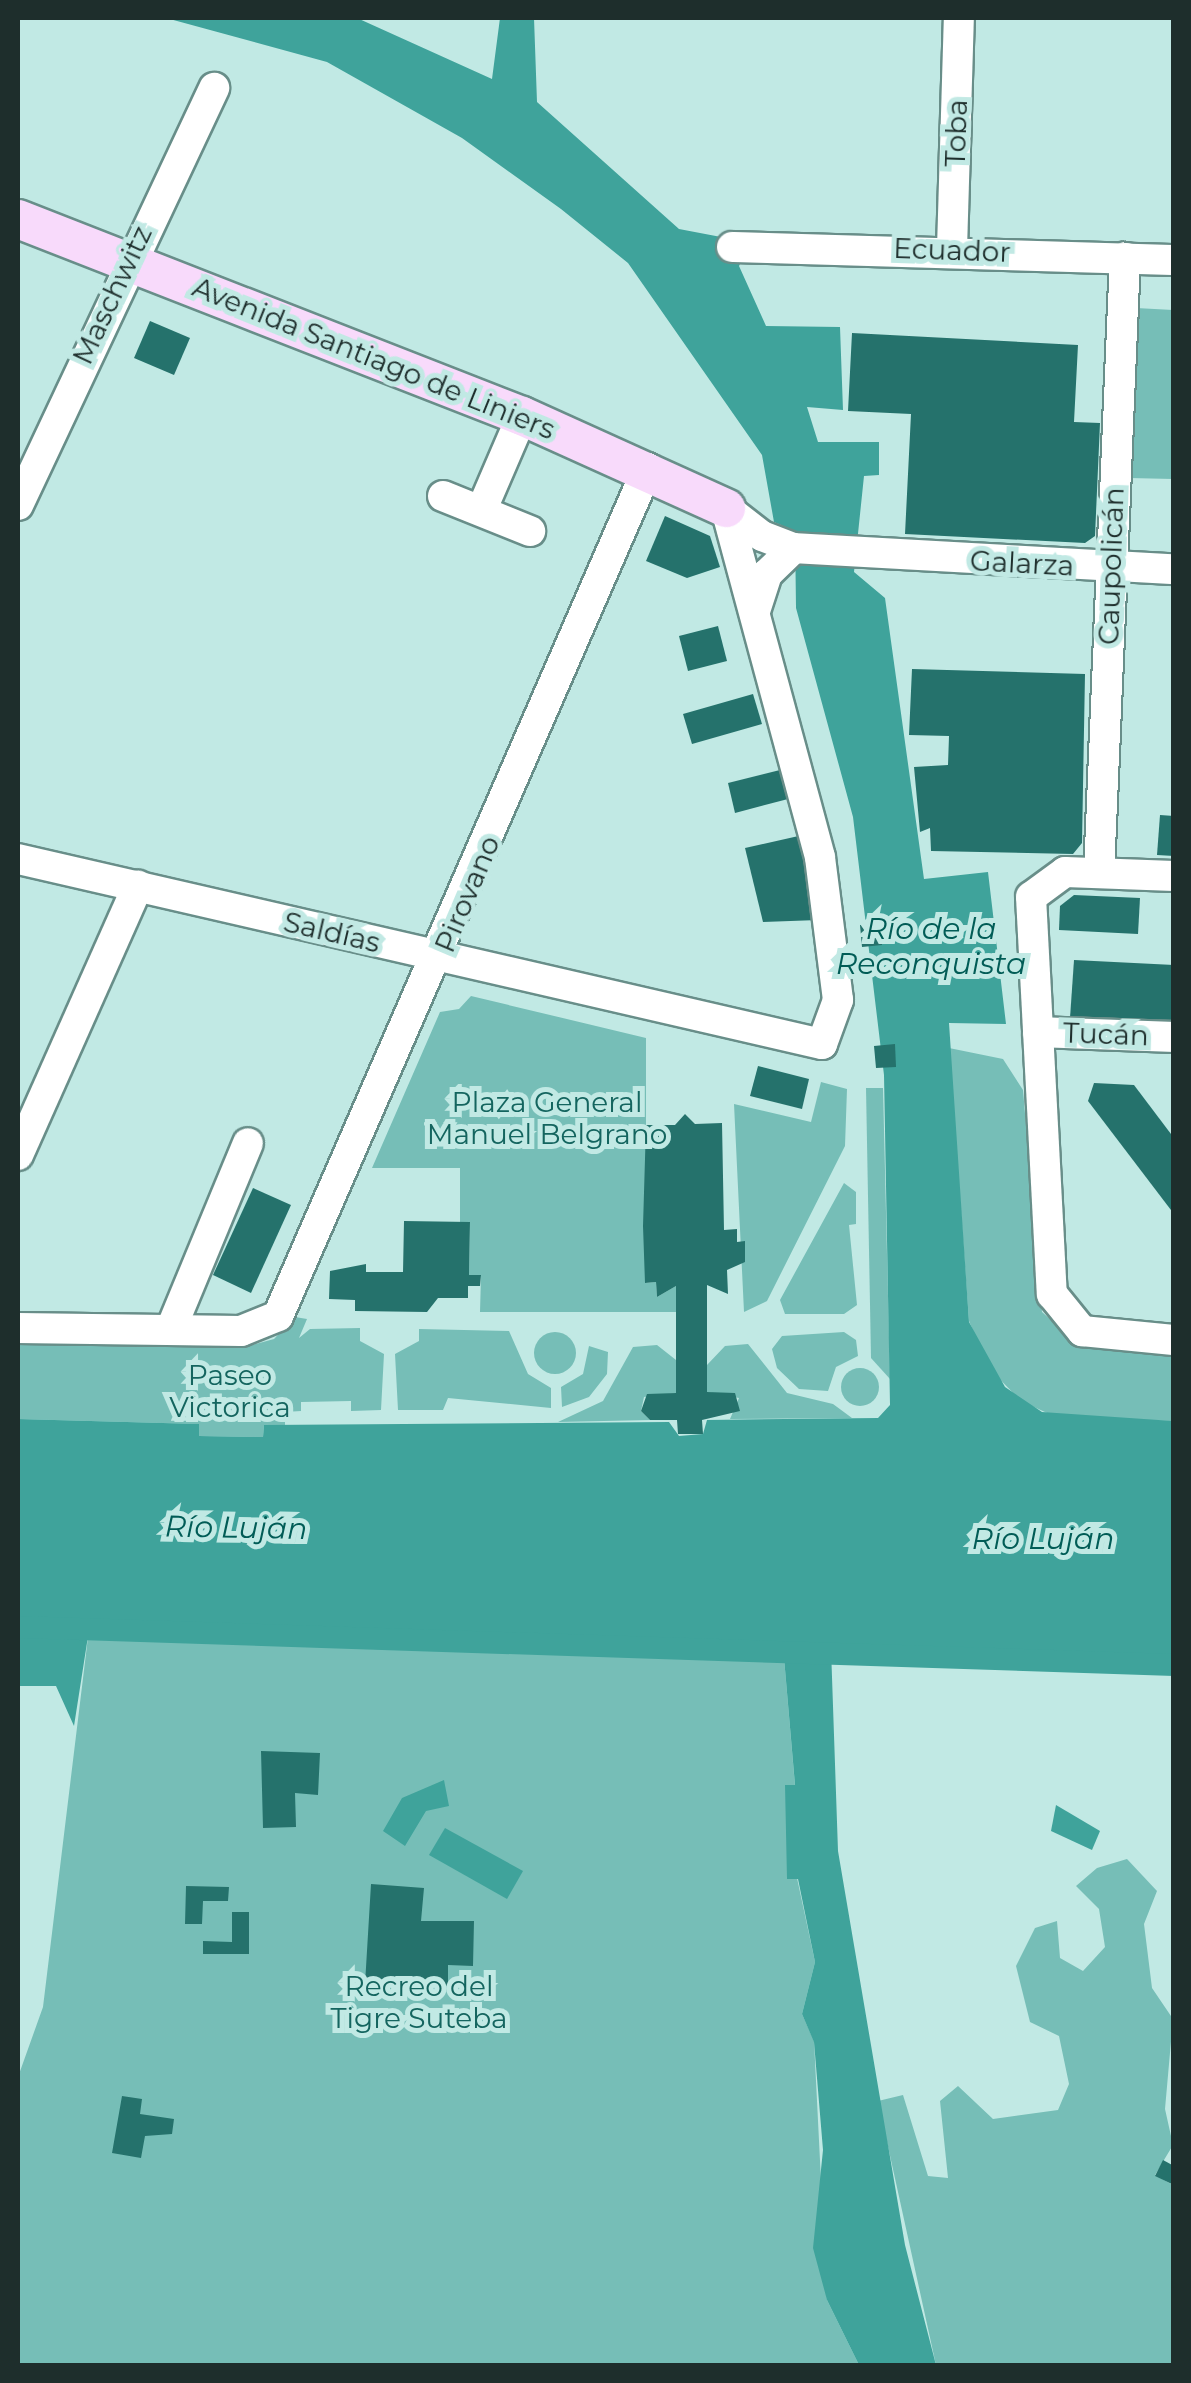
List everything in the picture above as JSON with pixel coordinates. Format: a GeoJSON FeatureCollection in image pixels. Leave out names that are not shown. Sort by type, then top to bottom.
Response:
{"type":"FeatureCollection","features":[{"type":"Feature","properties":{"kind":"main road","name":"Avenida Santiago de Liniers"},"geometry":{"type":"LineString","coordinates":[[18,219],[522,416],[648,468],[726,508]]}},
{"type":"Feature","properties":{"kind":"street","name":"Toba"},"geometry":{"type":"LineString","coordinates":[[952,250],[959,18]]}},
{"type":"Feature","properties":{"kind":"street","name":"Maschwitz"},"geometry":{"type":"LineString","coordinates":[[18,505],[126,260],[214,88]]}},
{"type":"Feature","properties":{"kind":"street","name":"Ecuador"},"geometry":{"type":"LineString","coordinates":[[732,247],[952,250],[1174,260]]}},
{"type":"Feature","properties":{"kind":"street","name":"Caupolicán"},"geometry":{"type":"LineString","coordinates":[[1099,873],[1125,258]]}},
{"type":"Feature","properties":{"kind":"street"},"geometry":{"type":"LineString","coordinates":[[482,509],[522,416]]}},
{"type":"Feature","properties":{"kind":"street","name":"Pirovano"},"geometry":{"type":"LineString","coordinates":[[170,1329],[255,1329],[278,1316],[440,957],[648,468]]}},
{"type":"Feature","properties":{"kind":"street"},"geometry":{"type":"LineString","coordinates":[[442,496],[530,531]]}},
{"type":"Feature","properties":{"kind":"street"},"geometry":{"type":"LineString","coordinates":[[726,508],[754,612]]}},
{"type":"Feature","properties":{"kind":"street","name":"Avenida Santiago de Liniers"},"geometry":{"type":"LineString","coordinates":[[726,508],[762,536],[794,548]]}},
{"type":"Feature","properties":{"kind":"street","name":"Galarza"},"geometry":{"type":"LineString","coordinates":[[794,548],[871,556],[1174,569]]}},
{"type":"Feature","properties":{"kind":"street"},"geometry":{"type":"LineString","coordinates":[[754,612],[767,574],[794,548]]}},
{"type":"Feature","properties":{"kind":"street","name":"Saldías"},"geometry":{"type":"LineString","coordinates":[[18,860],[822,1044],[838,1000],[820,857],[754,612]]}},
{"type":"Feature","properties":{"kind":"street"},"geometry":{"type":"LineString","coordinates":[[1174,876],[1064,872],[1042,883],[1031,898],[1052,1294],[1068,1323],[1101,1338],[1174,1340]]}},
{"type":"Feature","properties":{"kind":"street"},"geometry":{"type":"LineString","coordinates":[[18,1155],[138,886]]}},
{"type":"Feature","properties":{"kind":"street","name":"Tucán"},"geometry":{"type":"LineString","coordinates":[[1038,1032],[1174,1036]]}},
{"type":"Feature","properties":{"kind":"street"},"geometry":{"type":"LineString","coordinates":[[18,1328],[170,1329],[248,1143]]}},
{"type":"Feature","properties":{"kind":"green space"},"geometry":{"type":"Polygon","coordinates":[[[1136,308],[1173,310],[1173,479],[1129,478],[1136,308]]]}},
{"type":"Feature","properties":{"kind":"green space","name":"Plaza General Manuel Belgrano"},"geometry":{"type":"Polygon","coordinates":[[[471,996],[646,1038],[646,1283],[656,1282],[657,1297],[676,1286],[676,1312],[480,1312],[481,1276],[469,1275],[470,1223],[460,1222],[460,1168],[372,1168],[440,1012],[459,1009],[471,996]]]}},
{"type":"Feature","properties":{"kind":"green space"},"geometry":{"type":"Polygon","coordinates":[[[949,1048],[1003,1059],[1023,1090],[1042,1312],[1080,1346],[1173,1351],[1173,1421],[1058,1418],[1021,1401],[989,1368],[969,1321],[949,1048]]]}},
{"type":"Feature","properties":{"kind":"green space"},"geometry":{"type":"Polygon","coordinates":[[[821,1082],[847,1089],[845,1146],[767,1301],[744,1312],[734,1104],[811,1122],[821,1082]]]}},
{"type":"Feature","properties":{"kind":"green space"},"geometry":{"type":"Polygon","coordinates":[[[866,1088],[883,1088],[890,1379],[871,1358],[866,1088]]]}},
{"type":"Feature","properties":{"kind":"green space"},"geometry":{"type":"Polygon","coordinates":[[[844,1183],[856,1192],[856,1224],[849,1225],[857,1305],[844,1314],[785,1314],[780,1300],[844,1183]]]}},
{"type":"Feature","properties":{"kind":"green space","name":"Paseo Victorica"},"geometry":{"type":"Polygon","coordinates":[[[295,1317],[307,1319],[299,1338],[310,1329],[360,1328],[360,1341],[384,1354],[381,1410],[351,1411],[351,1401],[301,1402],[301,1411],[285,1412],[285,1425],[264,1425],[263,1437],[198,1436],[198,1424],[18,1419],[18,1341],[252,1345],[274,1339],[295,1317]]]}},
{"type":"Feature","properties":{"kind":"green space"},"geometry":{"type":"Polygon","coordinates":[[[419,1329],[509,1331],[528,1374],[551,1388],[551,1408],[448,1398],[443,1410],[398,1410],[395,1354],[419,1341],[419,1329]]]}},
{"type":"Feature","properties":{"kind":"green space"},"geometry":{"type":"Polygon","coordinates":[[[555,1332],[570,1338],[576,1353],[570,1368],[555,1374],[540,1368],[534,1353],[540,1338],[555,1332]]]}},
{"type":"Feature","properties":{"kind":"green space"},"geometry":{"type":"Polygon","coordinates":[[[844,1332],[856,1340],[858,1356],[836,1367],[828,1391],[799,1389],[777,1368],[772,1349],[782,1336],[844,1332]]]}},
{"type":"Feature","properties":{"kind":"green space"},"geometry":{"type":"Polygon","coordinates":[[[748,1344],[787,1393],[833,1404],[852,1418],[730,1419],[739,1398],[707,1392],[707,1365],[725,1346],[748,1344]]]}},
{"type":"Feature","properties":{"kind":"green space"},"geometry":{"type":"Polygon","coordinates":[[[657,1345],[676,1360],[676,1393],[644,1397],[641,1411],[650,1420],[558,1422],[603,1401],[633,1347],[657,1345]]]}},
{"type":"Feature","properties":{"kind":"green space"},"geometry":{"type":"Polygon","coordinates":[[[589,1346],[608,1352],[607,1374],[589,1397],[562,1407],[561,1387],[583,1374],[589,1346]]]}},
{"type":"Feature","properties":{"kind":"green space"},"geometry":{"type":"Polygon","coordinates":[[[860,1368],[873,1374],[879,1387],[873,1400],[860,1406],[847,1400],[841,1387],[847,1374],[860,1368]]]}},
{"type":"Feature","properties":{"kind":"green space","name":"Recreo del Tigre Suteba"},"geometry":{"type":"Polygon","coordinates":[[[99,1626],[783,1646],[795,1786],[786,1785],[788,1879],[797,1878],[815,1962],[802,2014],[814,2041],[827,2300],[859,2365],[18,2365],[18,2077],[43,2007],[89,1629],[99,1626]]]}},
{"type":"Feature","properties":{"kind":"green space"},"geometry":{"type":"Polygon","coordinates":[[[1127,1859],[1157,1891],[1144,1924],[1152,1988],[1173,2019],[1165,2109],[1173,2145],[1155,2175],[1173,2185],[1173,2365],[936,2365],[878,2101],[903,2095],[928,2176],[948,2178],[940,2101],[958,2086],[993,2119],[1058,2110],[1069,2084],[1059,2036],[1030,2022],[1016,1966],[1035,1928],[1057,1921],[1060,1958],[1083,1971],[1105,1947],[1099,1909],[1076,1886],[1097,1868],[1127,1859]]]}},
{"type":"Feature","properties":{"kind":"water"},"geometry":{"type":"Polygon","coordinates":[[[166,18],[357,18],[492,79],[500,18],[534,18],[537,102],[679,229],[721,237],[743,258],[739,266],[766,326],[840,327],[843,410],[807,407],[818,442],[879,442],[879,475],[864,476],[854,572],[885,598],[924,879],[988,872],[1006,1024],[949,1023],[969,1322],[1005,1387],[1042,1412],[1173,1421],[1173,1655],[1129,1654],[1126,1667],[1005,1657],[993,1667],[945,1650],[831,1648],[838,1851],[905,2245],[936,2365],[859,2365],[827,2300],[813,2248],[823,2150],[814,2042],[802,2014],[815,1962],[798,1879],[787,1879],[785,1785],[795,1785],[783,1646],[99,1626],[89,1630],[74,1726],[56,1686],[18,1686],[18,1419],[199,1424],[199,1436],[263,1437],[264,1425],[669,1422],[679,1436],[703,1434],[707,1420],[878,1418],[890,1405],[884,1075],[853,817],[796,608],[795,531],[774,522],[762,455],[628,263],[561,209],[462,138],[327,62],[166,18]]]}},
{"type":"Feature","properties":{"kind":"water"},"geometry":{"type":"Polygon","coordinates":[[[444,1780],[449,1806],[426,1811],[405,1846],[383,1831],[402,1798],[444,1780]]]}},
{"type":"Feature","properties":{"kind":"water"},"geometry":{"type":"Polygon","coordinates":[[[1056,1805],[1100,1831],[1092,1850],[1051,1831],[1056,1805]]]}},
{"type":"Feature","properties":{"kind":"water"},"geometry":{"type":"Polygon","coordinates":[[[445,1828],[523,1871],[507,1899],[429,1855],[445,1828]]]}},
{"type":"Feature","properties":{"kind":"building"},"geometry":{"type":"Polygon","coordinates":[[[150,321],[190,338],[174,375],[134,358],[150,321]]]}},
{"type":"Feature","properties":{"kind":"building"},"geometry":{"type":"Polygon","coordinates":[[[852,333],[1078,345],[1074,422],[1100,423],[1095,536],[1085,543],[905,534],[911,414],[848,411],[852,333]]]}},
{"type":"Feature","properties":{"kind":"building"},"geometry":{"type":"Polygon","coordinates":[[[665,516],[710,536],[720,567],[687,578],[646,561],[665,516]]]}},
{"type":"Feature","properties":{"kind":"building"},"geometry":{"type":"Polygon","coordinates":[[[718,626],[727,661],[688,671],[679,636],[718,626]]]}},
{"type":"Feature","properties":{"kind":"building"},"geometry":{"type":"Polygon","coordinates":[[[912,669],[1085,674],[1082,843],[1073,854],[931,851],[930,828],[920,832],[914,767],[948,765],[949,736],[909,735],[912,669]]]}},
{"type":"Feature","properties":{"kind":"building"},"geometry":{"type":"Polygon","coordinates":[[[753,694],[762,724],[692,744],[683,714],[753,694]]]}},
{"type":"Feature","properties":{"kind":"building"},"geometry":{"type":"Polygon","coordinates":[[[780,770],[788,799],[735,813],[728,783],[780,770]]]}},
{"type":"Feature","properties":{"kind":"building"},"geometry":{"type":"Polygon","coordinates":[[[1160,815],[1174,816],[1174,856],[1157,855],[1160,815]]]}},
{"type":"Feature","properties":{"kind":"building"},"geometry":{"type":"Polygon","coordinates":[[[803,835],[818,920],[763,922],[745,848],[803,835]]]}},
{"type":"Feature","properties":{"kind":"building"},"geometry":{"type":"Polygon","coordinates":[[[1074,895],[1140,898],[1138,934],[1059,930],[1060,906],[1074,895]]]}},
{"type":"Feature","properties":{"kind":"building"},"geometry":{"type":"Polygon","coordinates":[[[881,923],[882,945],[862,947],[860,925],[881,923]]]}},
{"type":"Feature","properties":{"kind":"building"},"geometry":{"type":"Polygon","coordinates":[[[1074,960],[1174,965],[1174,1023],[1070,1018],[1074,960]]]}},
{"type":"Feature","properties":{"kind":"building"},"geometry":{"type":"Polygon","coordinates":[[[895,1044],[896,1067],[876,1068],[874,1046],[895,1044]]]}},
{"type":"Feature","properties":{"kind":"building"},"geometry":{"type":"Polygon","coordinates":[[[758,1066],[809,1079],[802,1109],[750,1096],[758,1066]]]}},
{"type":"Feature","properties":{"kind":"building"},"geometry":{"type":"Polygon","coordinates":[[[1094,1083],[1134,1085],[1174,1138],[1174,1214],[1088,1101],[1094,1083]]]}},
{"type":"Feature","properties":{"kind":"building"},"geometry":{"type":"Polygon","coordinates":[[[685,1114],[695,1124],[722,1123],[724,1230],[737,1229],[737,1242],[745,1241],[745,1262],[727,1270],[728,1294],[707,1285],[707,1392],[735,1393],[740,1411],[702,1420],[703,1434],[678,1434],[677,1420],[650,1420],[641,1411],[647,1394],[676,1393],[676,1286],[657,1297],[656,1282],[645,1283],[646,1125],[675,1125],[685,1114]]]}},
{"type":"Feature","properties":{"kind":"building"},"geometry":{"type":"Polygon","coordinates":[[[253,1188],[291,1205],[251,1293],[213,1275],[253,1188]]]}},
{"type":"Feature","properties":{"kind":"building"},"geometry":{"type":"Polygon","coordinates":[[[404,1221],[470,1222],[469,1275],[481,1275],[480,1286],[468,1286],[468,1298],[438,1298],[427,1312],[355,1311],[355,1300],[329,1299],[330,1271],[366,1264],[366,1272],[403,1272],[404,1221]]]}},
{"type":"Feature","properties":{"kind":"building"},"geometry":{"type":"Polygon","coordinates":[[[261,1751],[320,1753],[318,1795],[295,1793],[296,1827],[263,1828],[261,1751]]]}},
{"type":"Feature","properties":{"kind":"building"},"geometry":{"type":"Polygon","coordinates":[[[371,1884],[424,1888],[421,1921],[474,1921],[473,1966],[448,1965],[448,1986],[365,1984],[371,1884]]]}},
{"type":"Feature","properties":{"kind":"building"},"geometry":{"type":"Polygon","coordinates":[[[186,1886],[229,1887],[228,1901],[203,1901],[202,1924],[185,1924],[186,1886]]]}},
{"type":"Feature","properties":{"kind":"building"},"geometry":{"type":"Polygon","coordinates":[[[232,1912],[249,1912],[249,1954],[203,1954],[203,1941],[232,1942],[232,1912]]]}},
{"type":"Feature","properties":{"kind":"building"},"geometry":{"type":"Polygon","coordinates":[[[122,2096],[142,2099],[140,2114],[174,2119],[172,2134],[145,2136],[141,2158],[112,2153],[122,2096]]]}},
{"type":"Feature","properties":{"kind":"building"},"geometry":{"type":"Polygon","coordinates":[[[1163,2160],[1174,2166],[1174,2185],[1155,2176],[1163,2160]]]}},
{"type":"Feature","properties":{"kind":"waterway"},"geometry":{"type":"LineString","coordinates":[[18,1627],[1174,1665]]}},
{"type":"Feature","properties":{"kind":"water label","name":"Río de la Reconquista"},"geometry":{"type":"Point","coordinates":[931,946]}},
{"type":"Feature","properties":{"kind":"water label","name":"Río Luján"},"geometry":{"type":"Point","coordinates":[236,1528]}},
{"type":"Feature","properties":{"kind":"water label","name":"Río Luján"},"geometry":{"type":"Point","coordinates":[1043,1539]}}]}
